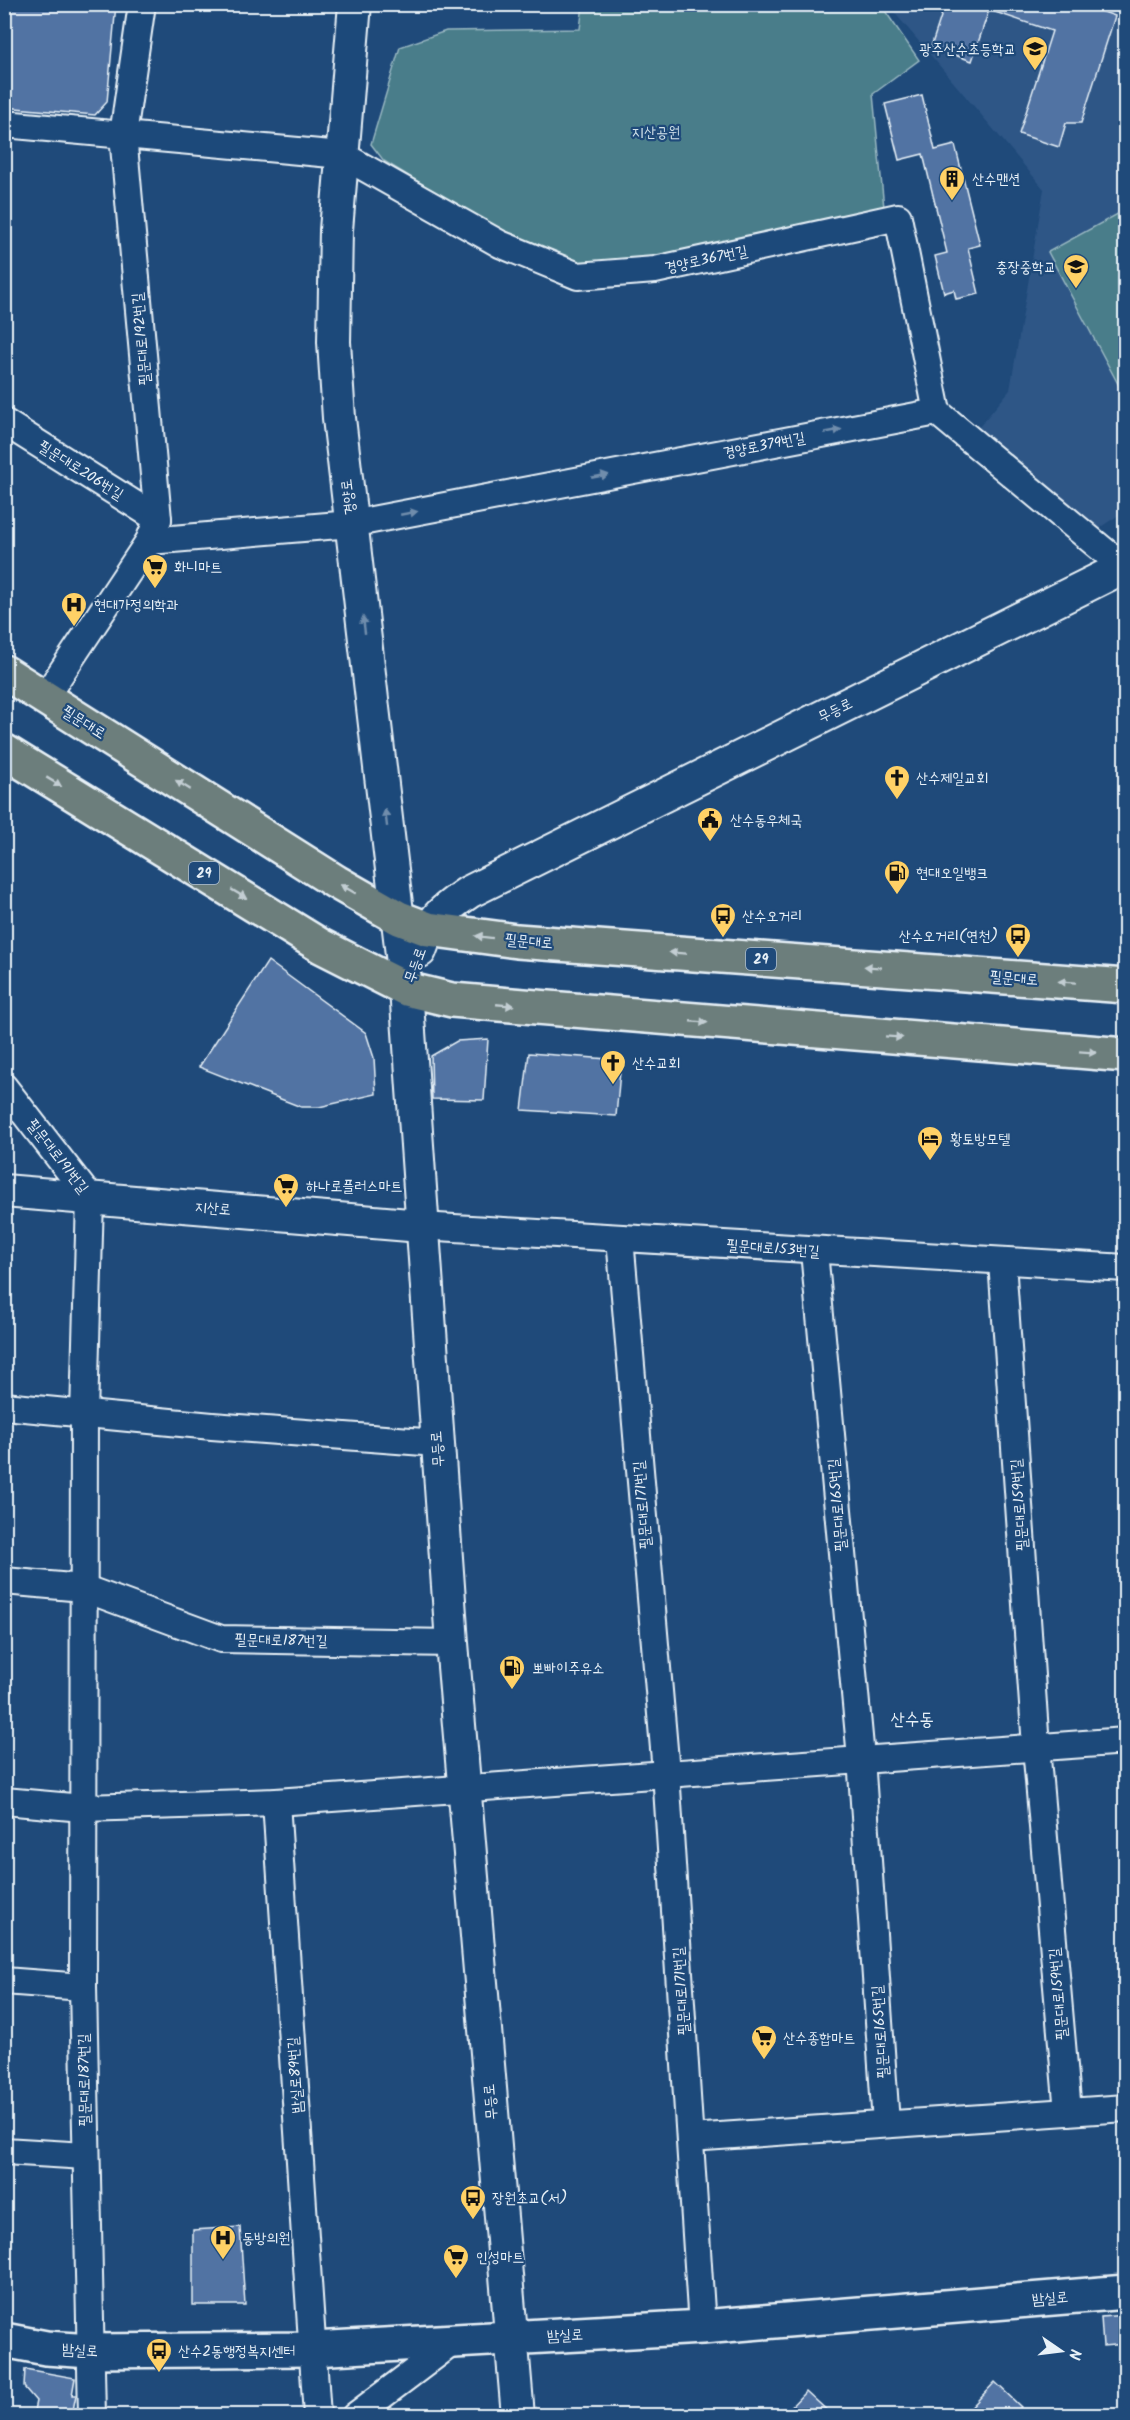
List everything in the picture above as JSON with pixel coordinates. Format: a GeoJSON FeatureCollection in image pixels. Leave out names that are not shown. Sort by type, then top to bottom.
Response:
{"type":"FeatureCollection","features":[{"type":"Feature","properties":{"kind":"main road","name":"필문대로"},"geometry":{"type":"LineString","coordinates":[[4,672],[336,882],[413,924],[517,941],[1125,986]]}},
{"type":"Feature","properties":{"kind":"main road","name":"29"},"geometry":{"type":"LineString","coordinates":[[6,755],[321,946],[406,989],[452,1000],[1125,1055]]}},
{"type":"Feature","properties":{"kind":"main road","name":"밤실로"},"geometry":{"type":"LineString","coordinates":[[4,2340],[46,2348],[91,2351],[313,2349],[702,2327],[1125,2292]]}},
{"type":"Feature","properties":{"kind":"street","name":"필문대로192번길"},"geometry":{"type":"LineString","coordinates":[[142,4],[123,135],[153,530]]}},
{"type":"Feature","properties":{"kind":"street","name":"경양로"},"geometry":{"type":"LineString","coordinates":[[355,4],[336,230],[334,342],[339,418],[351,524],[413,924],[406,989]]}},
{"type":"Feature","properties":{"kind":"street"},"geometry":{"type":"LineString","coordinates":[[4,124],[342,155]]}},
{"type":"Feature","properties":{"kind":"street","name":"경양로367번길"},"geometry":{"type":"LineString","coordinates":[[342,155],[500,244],[578,276],[655,270],[898,217],[937,412]]}},
{"type":"Feature","properties":{"kind":"street"},"geometry":{"type":"LineString","coordinates":[[937,412],[1125,568]]}},
{"type":"Feature","properties":{"kind":"street","name":"경양로379번길"},"geometry":{"type":"LineString","coordinates":[[351,524],[937,412]]}},
{"type":"Feature","properties":{"kind":"street","name":"필문대로206번길"},"geometry":{"type":"LineString","coordinates":[[4,422],[153,530]]}},
{"type":"Feature","properties":{"kind":"street"},"geometry":{"type":"LineString","coordinates":[[45,698],[153,530],[351,524]]}},
{"type":"Feature","properties":{"kind":"street","name":"무등로"},"geometry":{"type":"LineString","coordinates":[[413,924],[440,911],[469,892],[1125,568]]}},
{"type":"Feature","properties":{"kind":"street","name":"무등로"},"geometry":{"type":"LineString","coordinates":[[406,989],[452,1643],[509,2339],[518,2415]]}},
{"type":"Feature","properties":{"kind":"street","name":"필문대로191번길"},"geometry":{"type":"LineString","coordinates":[[4,1086],[90,1198]]}},
{"type":"Feature","properties":{"kind":"street","name":"지산로"},"geometry":{"type":"LineString","coordinates":[[4,1191],[421,1226]]}},
{"type":"Feature","properties":{"kind":"street","name":"필문대로187번길"},"geometry":{"type":"LineString","coordinates":[[90,1198],[84,1415],[82,1987],[92,2415]]}},
{"type":"Feature","properties":{"kind":"street","name":"필문대로153번길"},"geometry":{"type":"LineString","coordinates":[[421,1226],[1125,1268]]}},
{"type":"Feature","properties":{"kind":"street","name":"필문대로171번길"},"geometry":{"type":"LineString","coordinates":[[620,1238],[666,1772],[702,2327]]}},
{"type":"Feature","properties":{"kind":"street","name":"필문대로165번길"},"geometry":{"type":"LineString","coordinates":[[814,1251],[861,1758],[886,2124]]}},
{"type":"Feature","properties":{"kind":"street","name":"필문대로159번길"},"geometry":{"type":"LineString","coordinates":[[1002,1262],[1036,1747],[1068,2112]]}},
{"type":"Feature","properties":{"kind":"street"},"geometry":{"type":"LineString","coordinates":[[4,1406],[84,1415],[437,1443]]}},
{"type":"Feature","properties":{"kind":"street"},"geometry":{"type":"LineString","coordinates":[[4,1581],[83,1588]]}},
{"type":"Feature","properties":{"kind":"street","name":"필문대로187번길"},"geometry":{"type":"LineString","coordinates":[[83,1588],[221,1639],[452,1643]]}},
{"type":"Feature","properties":{"kind":"street"},"geometry":{"type":"LineString","coordinates":[[4,1801],[83,1808],[276,1802],[666,1772],[1125,1741]]}},
{"type":"Feature","properties":{"kind":"street","name":"밤실로89번길"},"geometry":{"type":"LineString","coordinates":[[276,1802],[317,2415]]}},
{"type":"Feature","properties":{"kind":"street"},"geometry":{"type":"LineString","coordinates":[[4,1981],[82,1987]]}},
{"type":"Feature","properties":{"kind":"street"},"geometry":{"type":"LineString","coordinates":[[690,2138],[1125,2108]]}},
{"type":"Feature","properties":{"kind":"street"},"geometry":{"type":"LineString","coordinates":[[4,2151],[86,2156]]}},
{"type":"Feature","properties":{"kind":"street"},"geometry":{"type":"LineString","coordinates":[[355,2415],[453,2342]]}},
{"type":"Feature","properties":{"kind":"shaded area"},"geometry":{"type":"Polygon","coordinates":[[[888,5],[1125,5],[1125,511],[1099,528],[979,427],[1010,390],[1044,189],[888,5]]]}},
{"type":"Feature","properties":{"kind":"green space","name":"지산공원"},"geometry":{"type":"Polygon","coordinates":[[[583,5],[881,5],[919,60],[873,94],[884,208],[636,263],[573,264],[532,251],[384,161],[371,144],[400,47],[446,31],[580,29],[583,5]]]}},
{"type":"Feature","properties":{"kind":"green space"},"geometry":{"type":"Polygon","coordinates":[[[1125,210],[1125,397],[1048,252],[1125,210]]]}},
{"type":"Feature","properties":{"kind":"building"},"geometry":{"type":"Polygon","coordinates":[[[4,4],[116,4],[107,102],[95,115],[4,107],[4,4]]]}},
{"type":"Feature","properties":{"kind":"building"},"geometry":{"type":"Polygon","coordinates":[[[945,4],[1081,4],[1115,16],[1081,123],[1066,123],[1059,147],[1019,134],[1052,31],[989,10],[972,61],[931,47],[945,4]]]}},
{"type":"Feature","properties":{"kind":"building","name":"산수맨션"},"geometry":{"type":"Polygon","coordinates":[[[922,95],[935,150],[955,145],[980,245],[968,248],[979,294],[956,299],[954,290],[944,293],[935,256],[947,253],[923,154],[899,160],[885,104],[922,95]]]}},
{"type":"Feature","properties":{"kind":"building"},"geometry":{"type":"Polygon","coordinates":[[[268,961],[366,1033],[374,1058],[376,1094],[319,1107],[301,1107],[199,1067],[268,961]]]}},
{"type":"Feature","properties":{"kind":"building"},"geometry":{"type":"Polygon","coordinates":[[[488,1039],[484,1100],[432,1099],[431,1056],[457,1041],[488,1039]]]}},
{"type":"Feature","properties":{"kind":"building"},"geometry":{"type":"Polygon","coordinates":[[[529,1053],[621,1060],[616,1116],[522,1110],[529,1053]]]}},
{"type":"Feature","properties":{"kind":"building"},"geometry":{"type":"Polygon","coordinates":[[[240,2227],[245,2305],[193,2305],[193,2230],[240,2227]]]}},
{"type":"Feature","properties":{"kind":"building"},"geometry":{"type":"Polygon","coordinates":[[[1125,2315],[1125,2344],[1103,2346],[1101,2317],[1125,2315]]]}},
{"type":"Feature","properties":{"kind":"building"},"geometry":{"type":"Polygon","coordinates":[[[25,2369],[75,2378],[72,2395],[76,2395],[72,2415],[33,2415],[36,2401],[24,2387],[25,2369]]]}},
{"type":"Feature","properties":{"kind":"building"},"geometry":{"type":"Polygon","coordinates":[[[995,2382],[1021,2407],[1013,2415],[964,2415],[995,2382]]]}},
{"type":"Feature","properties":{"kind":"building"},"geometry":{"type":"Polygon","coordinates":[[[806,2391],[832,2415],[783,2415],[806,2391]]]}},
{"type":"Feature","properties":{"kind":"place","name":"광주산수초등학교"},"geometry":{"type":"Point","coordinates":[1035,72]}},
{"type":"Feature","properties":{"kind":"place","name":"산수맨션"},"geometry":{"type":"Point","coordinates":[952,202]}},
{"type":"Feature","properties":{"kind":"place","name":"충장중학교"},"geometry":{"type":"Point","coordinates":[1076,290]}},
{"type":"Feature","properties":{"kind":"place","name":"화니마트"},"geometry":{"type":"Point","coordinates":[155,590]}},
{"type":"Feature","properties":{"kind":"place","name":"현대가정의학과"},"geometry":{"type":"Point","coordinates":[74,628]}},
{"type":"Feature","properties":{"kind":"place","name":"산수제일교회"},"geometry":{"type":"Point","coordinates":[897,801]}},
{"type":"Feature","properties":{"kind":"place","name":"산수동우체국"},"geometry":{"type":"Point","coordinates":[710,843]}},
{"type":"Feature","properties":{"kind":"place","name":"현대오일뱅크"},"geometry":{"type":"Point","coordinates":[897,896]}},
{"type":"Feature","properties":{"kind":"place","name":"산수오거리"},"geometry":{"type":"Point","coordinates":[723,939]}},
{"type":"Feature","properties":{"kind":"place","name":"산수오거리(연천)"},"geometry":{"type":"Point","coordinates":[1018,959]}},
{"type":"Feature","properties":{"kind":"place","name":"산수교회"},"geometry":{"type":"Point","coordinates":[613,1086]}},
{"type":"Feature","properties":{"kind":"place","name":"황토방모텔"},"geometry":{"type":"Point","coordinates":[930,1162]}},
{"type":"Feature","properties":{"kind":"place","name":"하나로플러스마트"},"geometry":{"type":"Point","coordinates":[286,1209]}},
{"type":"Feature","properties":{"kind":"place","name":"뽀빠이주유소"},"geometry":{"type":"Point","coordinates":[512,1691]}},
{"type":"Feature","properties":{"kind":"place","name":"산수종합마트"},"geometry":{"type":"Point","coordinates":[764,2061]}},
{"type":"Feature","properties":{"kind":"place","name":"장원초교(서)"},"geometry":{"type":"Point","coordinates":[473,2221]}},
{"type":"Feature","properties":{"kind":"place","name":"동방의원"},"geometry":{"type":"Point","coordinates":[223,2261]}},
{"type":"Feature","properties":{"kind":"place","name":"인성마트"},"geometry":{"type":"Point","coordinates":[456,2280]}},
{"type":"Feature","properties":{"kind":"place","name":"산수2동행정복지센터"},"geometry":{"type":"Point","coordinates":[159,2374]}},
{"type":"Feature","properties":{"kind":"district","name":"산수동"},"geometry":{"type":"Point","coordinates":[912,1719]}}]}
